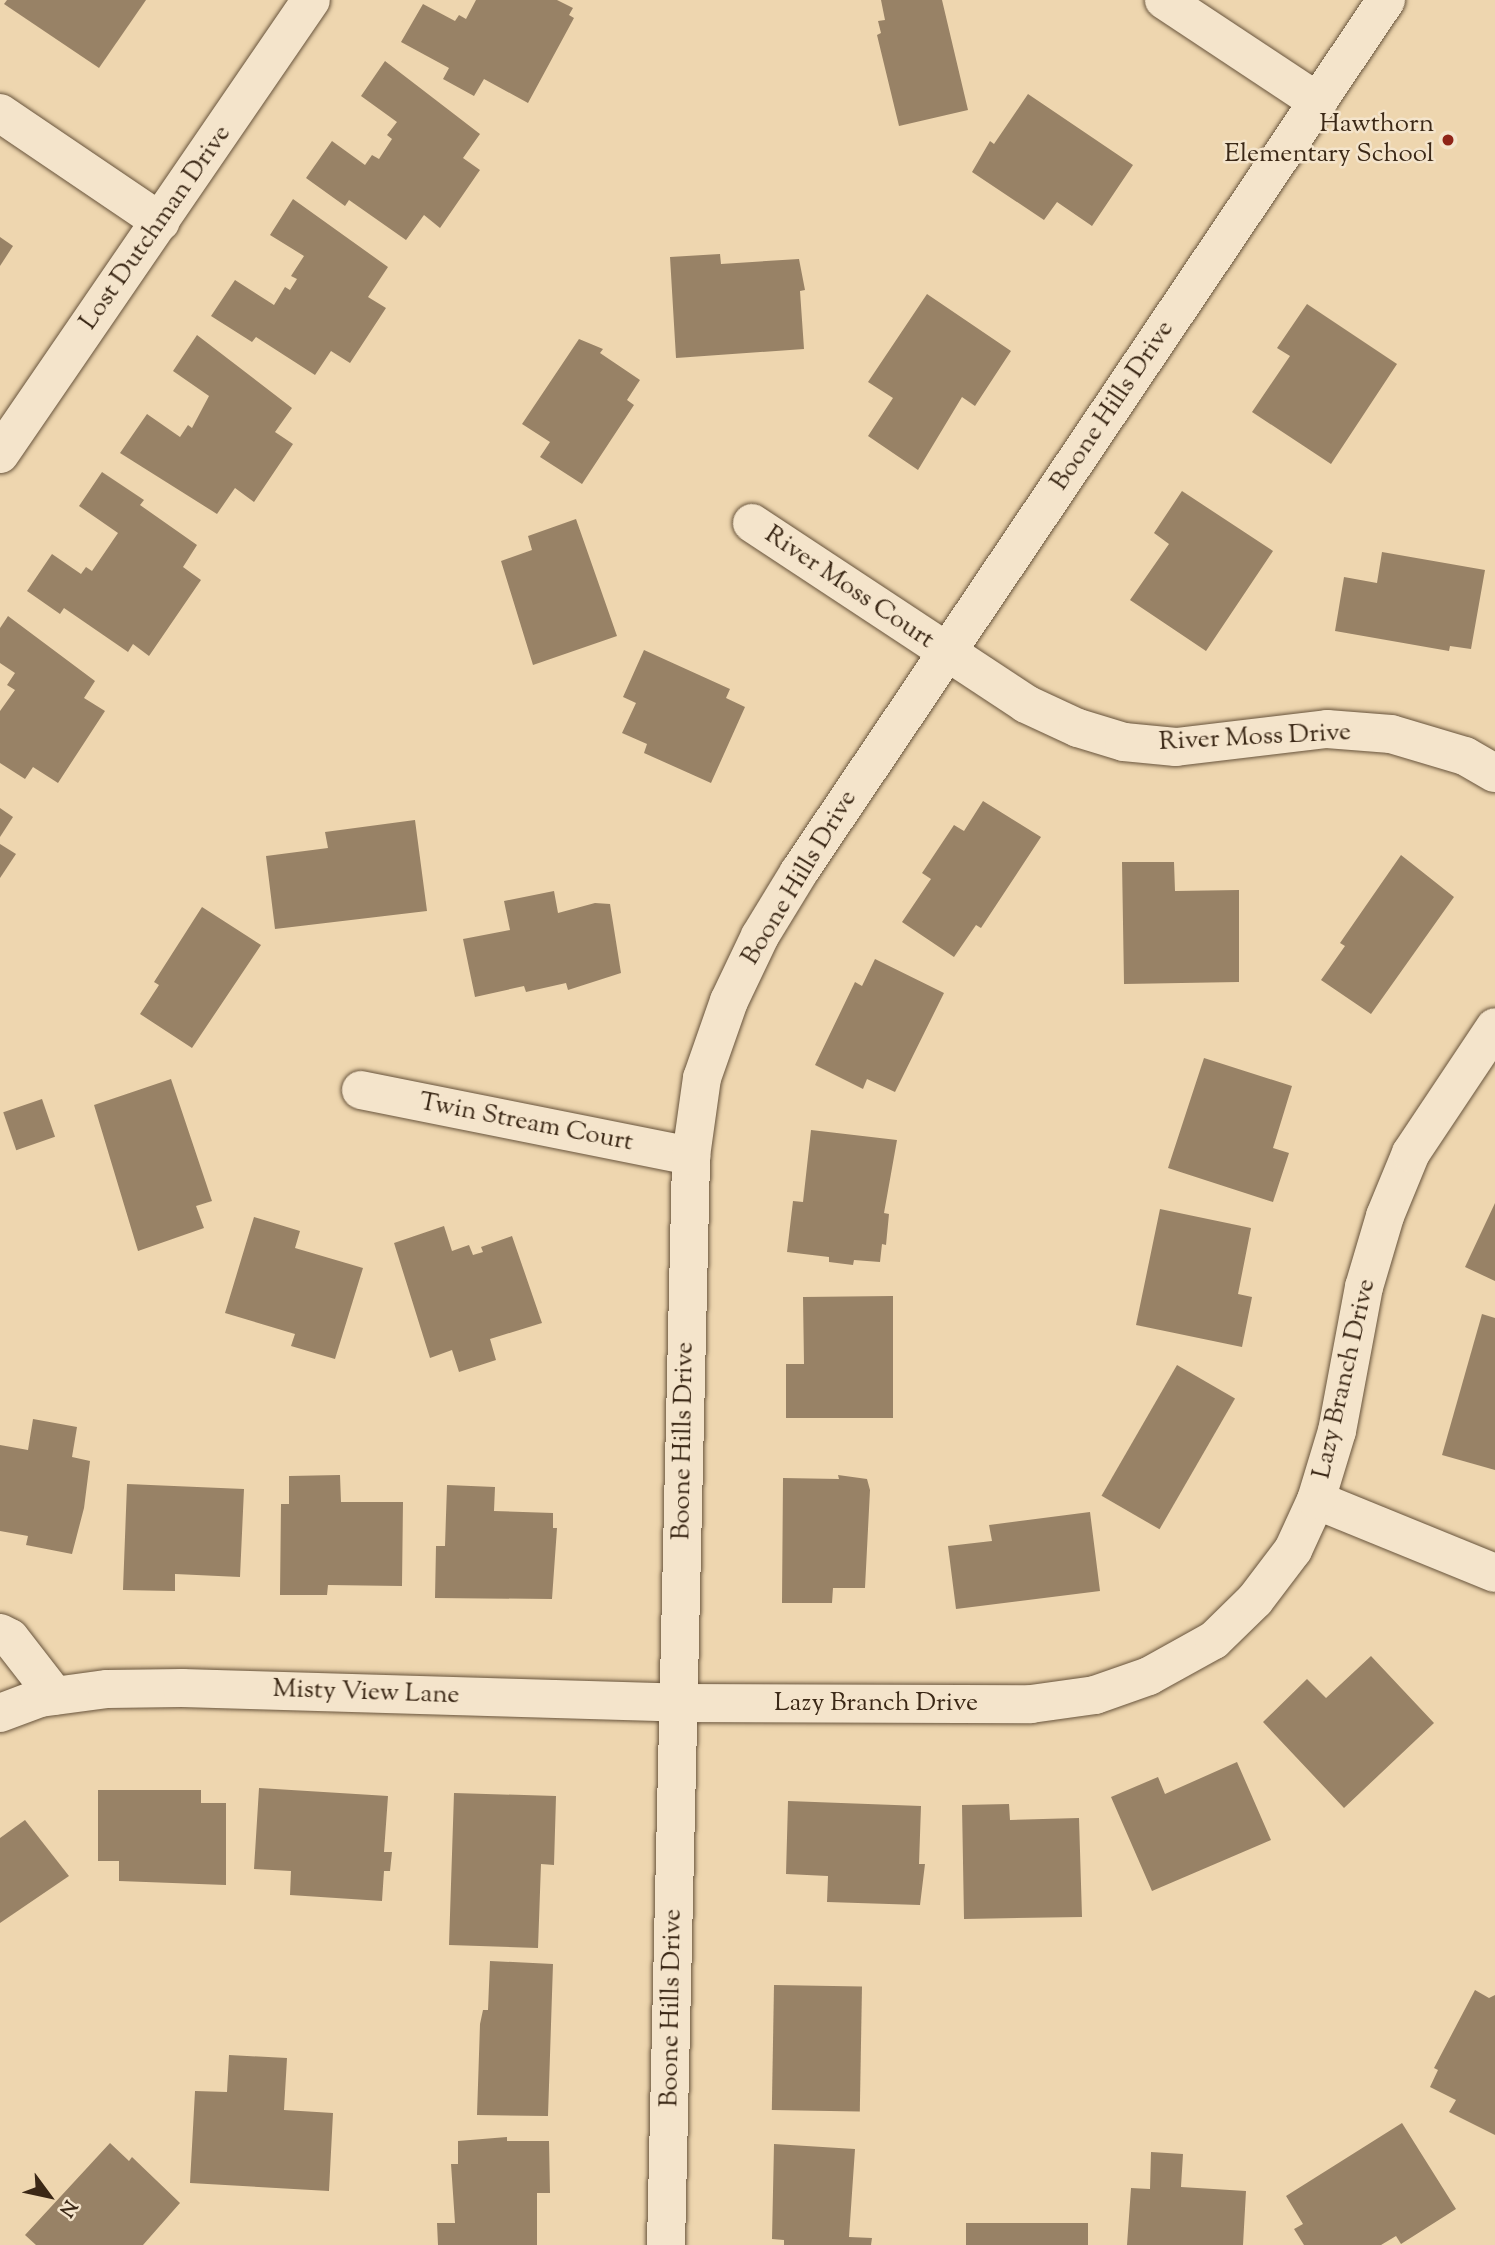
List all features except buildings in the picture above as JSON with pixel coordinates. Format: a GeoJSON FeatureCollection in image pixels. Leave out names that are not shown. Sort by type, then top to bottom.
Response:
{"type":"FeatureCollection","features":[{"type":"Feature","properties":{"kind":"street","name":"Lost Dutchman Drive"},"geometry":{"type":"LineString","coordinates":[[0,454],[311,0]]}},
{"type":"Feature","properties":{"kind":"street"},"geometry":{"type":"LineString","coordinates":[[1164,0],[1318,102]]}},
{"type":"Feature","properties":{"kind":"street","name":"Boone Hills Drive"},"geometry":{"type":"LineString","coordinates":[[666,2245],[691,1156],[702,1079],[729,1001],[760,936],[946,653],[1386,0]]}},
{"type":"Feature","properties":{"kind":"street"},"geometry":{"type":"LineString","coordinates":[[0,113],[161,222]]}},
{"type":"Feature","properties":{"kind":"street","name":"River Moss Court"},"geometry":{"type":"LineString","coordinates":[[752,523],[946,653]]}},
{"type":"Feature","properties":{"kind":"street","name":"River Moss Drive"},"geometry":{"type":"LineString","coordinates":[[946,653],[1026,704],[1078,728],[1124,741],[1176,747],[1327,729],[1391,734],[1465,756],[1495,773]]}},
{"type":"Feature","properties":{"kind":"street","name":"Lazy Branch Drive"},"geometry":{"type":"LineString","coordinates":[[678,1703],[1031,1704],[1096,1695],[1149,1676],[1214,1640],[1255,1600],[1293,1550],[1316,1500],[1337,1431],[1364,1287],[1385,1216],[1411,1153],[1495,1027]]}},
{"type":"Feature","properties":{"kind":"street","name":"Twin Stream Court"},"geometry":{"type":"LineString","coordinates":[[361,1090],[691,1156]]}},
{"type":"Feature","properties":{"kind":"street"},"geometry":{"type":"LineString","coordinates":[[1316,1500],[1495,1573]]}},
{"type":"Feature","properties":{"kind":"street"},"geometry":{"type":"LineString","coordinates":[[0,1633],[10,1638],[55,1696]]}},
{"type":"Feature","properties":{"kind":"street","name":"Misty View Lane"},"geometry":{"type":"LineString","coordinates":[[0,1713],[55,1696],[107,1689],[182,1688],[678,1703]]}},
{"type":"Feature","properties":{"kind":"place","name":"Hawthorn Elementary School"},"geometry":{"type":"Point","coordinates":[1448,140]}}]}
